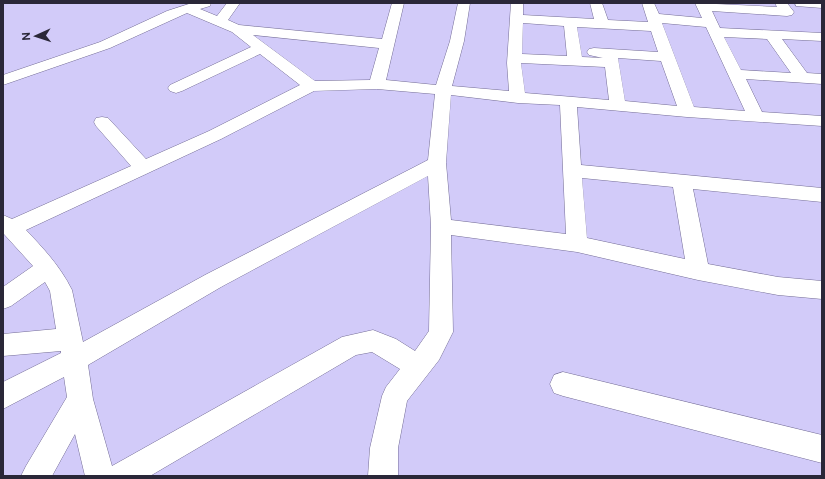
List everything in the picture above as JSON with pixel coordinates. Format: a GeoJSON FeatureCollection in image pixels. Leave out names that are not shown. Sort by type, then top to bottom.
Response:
{"type":"FeatureCollection","features":[{"type":"Feature","properties":{"kind":"street"},"geometry":{"type":"LineString","coordinates":[[3,80],[105,45],[172,14],[205,3]]}},
{"type":"Feature","properties":{"kind":"street"},"geometry":{"type":"LineString","coordinates":[[220,22],[234,3]]}},
{"type":"Feature","properties":{"kind":"street"},"geometry":{"type":"LineString","coordinates":[[377,84],[398,3]]}},
{"type":"Feature","properties":{"kind":"street"},"geometry":{"type":"LineString","coordinates":[[383,476],[384,448],[396,396],[430,352],[440,332],[441,226],[437,163],[443,89],[457,41],[464,3]]}},
{"type":"Feature","properties":{"kind":"street"},"geometry":{"type":"LineString","coordinates":[[517,3],[515,58],[518,98]]}},
{"type":"Feature","properties":{"kind":"street"},"geometry":{"type":"LineString","coordinates":[[596,3],[602,24]]}},
{"type":"Feature","properties":{"kind":"street"},"geometry":{"type":"LineString","coordinates":[[648,3],[686,112]]}},
{"type":"Feature","properties":{"kind":"street"},"geometry":{"type":"LineString","coordinates":[[801,3],[822,4]]}},
{"type":"Feature","properties":{"kind":"street"},"geometry":{"type":"LineString","coordinates":[[756,116],[702,5],[784,8],[807,37]]}},
{"type":"Feature","properties":{"kind":"street"},"geometry":{"type":"LineString","coordinates":[[188,9],[237,29],[387,44]]}},
{"type":"Feature","properties":{"kind":"street"},"geometry":{"type":"LineString","coordinates":[[516,19],[602,24],[655,23],[713,27],[771,35],[822,37]]}},
{"type":"Feature","properties":{"kind":"street"},"geometry":{"type":"LineString","coordinates":[[570,22],[574,56]]}},
{"type":"Feature","properties":{"kind":"street"},"geometry":{"type":"LineString","coordinates":[[237,29],[311,86]]}},
{"type":"Feature","properties":{"kind":"street"},"geometry":{"type":"LineString","coordinates":[[771,35],[799,72],[822,79]]}},
{"type":"Feature","properties":{"kind":"street"},"geometry":{"type":"LineString","coordinates":[[176,88],[260,48]]}},
{"type":"Feature","properties":{"kind":"street"},"geometry":{"type":"LineString","coordinates":[[515,58],[574,56],[610,58],[667,58]]}},
{"type":"Feature","properties":{"kind":"street"},"geometry":{"type":"LineString","coordinates":[[610,58],[618,106]]}},
{"type":"Feature","properties":{"kind":"street"},"geometry":{"type":"LineString","coordinates":[[736,74],[799,72],[822,69]]}},
{"type":"Feature","properties":{"kind":"street"},"geometry":{"type":"LineString","coordinates":[[100,476],[80,399],[61,290],[48,268],[7,225],[143,168],[215,135],[311,86],[377,84],[443,89],[518,98],[686,112],[822,121]]}},
{"type":"Feature","properties":{"kind":"street"},"geometry":{"type":"LineString","coordinates":[[568,102],[574,171],[577,244]]}},
{"type":"Feature","properties":{"kind":"street"},"geometry":{"type":"LineString","coordinates":[[102,122],[143,168]]}},
{"type":"Feature","properties":{"kind":"street"},"geometry":{"type":"LineString","coordinates":[[3,396],[72,349],[213,282],[437,163]]}},
{"type":"Feature","properties":{"kind":"street"},"geometry":{"type":"LineString","coordinates":[[574,171],[822,196]]}},
{"type":"Feature","properties":{"kind":"street"},"geometry":{"type":"LineString","coordinates":[[682,182],[698,271]]}},
{"type":"Feature","properties":{"kind":"street"},"geometry":{"type":"LineString","coordinates":[[441,226],[577,244],[698,271],[778,286],[822,290]]}},
{"type":"Feature","properties":{"kind":"street"},"geometry":{"type":"LineString","coordinates":[[3,299],[48,268]]}},
{"type":"Feature","properties":{"kind":"street"},"geometry":{"type":"LineString","coordinates":[[122,476],[351,345],[373,341],[387,347],[418,366]]}},
{"type":"Feature","properties":{"kind":"street"},"geometry":{"type":"LineString","coordinates":[[3,345],[72,349]]}},
{"type":"Feature","properties":{"kind":"street"},"geometry":{"type":"LineString","coordinates":[[563,384],[822,449]]}},
{"type":"Feature","properties":{"kind":"street"},"geometry":{"type":"LineString","coordinates":[[36,476],[80,399]]}}]}
